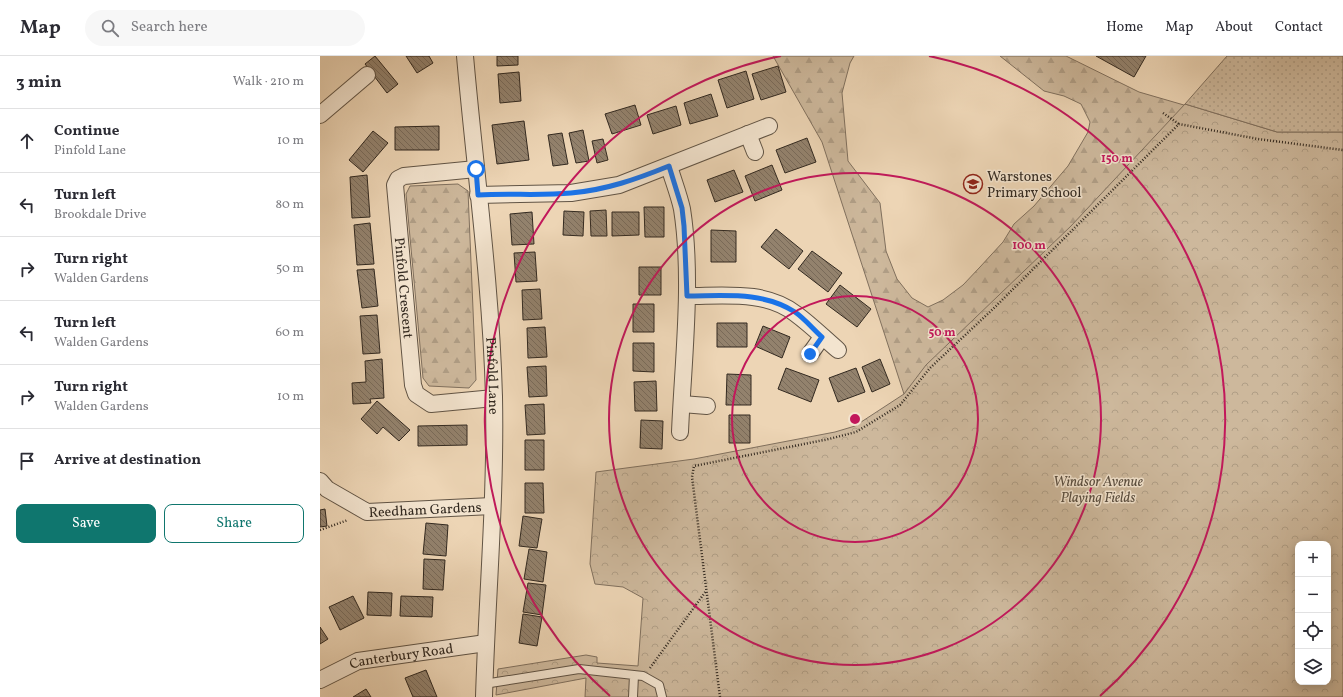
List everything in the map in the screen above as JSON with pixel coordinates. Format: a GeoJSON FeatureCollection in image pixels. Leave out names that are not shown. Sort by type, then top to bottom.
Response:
{"type":"FeatureCollection","features":[{"type":"Feature","properties":{"kind":"street","name":"Pinfold Lane"},"geometry":{"type":"LineString","coordinates":[[465,56],[491,333],[494,398],[492,506],[484,690]]}},
{"type":"Feature","properties":{"kind":"street"},"geometry":{"type":"LineString","coordinates":[[320,115],[367,75]]}},
{"type":"Feature","properties":{"kind":"street"},"geometry":{"type":"LineString","coordinates":[[478,195],[564,194],[619,185],[769,126]]}},
{"type":"Feature","properties":{"kind":"street"},"geometry":{"type":"LineString","coordinates":[[748,134],[755,152]]}},
{"type":"Feature","properties":{"kind":"street"},"geometry":{"type":"LineString","coordinates":[[669,166],[682,208],[687,296],[680,432]]}},
{"type":"Feature","properties":{"kind":"street","name":"Pinfold Crescent"},"geometry":{"type":"LineString","coordinates":[[476,169],[404,176],[398,179],[395,185],[412,385],[416,394],[431,404],[494,398]]}},
{"type":"Feature","properties":{"kind":"street"},"geometry":{"type":"LineString","coordinates":[[687,296],[742,295],[765,299],[780,304],[796,313],[838,350]]}},
{"type":"Feature","properties":{"kind":"street"},"geometry":{"type":"LineString","coordinates":[[810,354],[822,337]]}},
{"type":"Feature","properties":{"kind":"street"},"geometry":{"type":"LineString","coordinates":[[682,404],[707,406]]}},
{"type":"Feature","properties":{"kind":"street","name":"Reedham Gardens"},"geometry":{"type":"LineString","coordinates":[[320,481],[327,489],[368,512],[492,506]]}},
{"type":"Feature","properties":{"kind":"street","name":"Canterbury Road"},"geometry":{"type":"LineString","coordinates":[[320,680],[358,661],[486,643]]}},
{"type":"Feature","properties":{"kind":"lane"},"geometry":{"type":"LineString","coordinates":[[484,690],[579,669],[643,676],[659,685],[662,697]]}},
{"type":"Feature","properties":{"kind":"lane"},"geometry":{"type":"LineString","coordinates":[[633,697],[634,675]]}},
{"type":"Feature","properties":{"kind":"path"},"geometry":{"type":"LineString","coordinates":[[1163,113],[1179,124],[1258,139],[1343,150]]}},
{"type":"Feature","properties":{"kind":"path"},"geometry":{"type":"LineString","coordinates":[[720,697],[692,477],[694,466],[829,439],[856,432],[900,405],[930,368],[993,309],[1179,124]]}},
{"type":"Feature","properties":{"kind":"path"},"geometry":{"type":"LineString","coordinates":[[320,530],[368,512]]}},
{"type":"Feature","properties":{"kind":"path"},"geometry":{"type":"LineString","coordinates":[[643,676],[706,591]]}},
{"type":"Feature","properties":{"kind":"green space"},"geometry":{"type":"Polygon","coordinates":[[[773,56],[854,56],[850,63],[842,93],[848,161],[880,203],[886,251],[897,279],[912,298],[928,307],[943,300],[963,285],[1003,242],[1014,224],[1034,206],[1068,166],[1088,132],[1090,122],[1081,104],[1064,96],[1044,91],[1000,56],[1066,56],[1139,92],[1277,132],[1343,132],[909,401],[904,394],[822,142],[773,56]]]}},
{"type":"Feature","properties":{"kind":"green space"},"geometry":{"type":"Polygon","coordinates":[[[1227,56],[1343,56],[1343,132],[1277,132],[1185,104],[1227,56]]]}},
{"type":"Feature","properties":{"kind":"green space","name":"Windsor Avenue Playing Fields"},"geometry":{"type":"Polygon","coordinates":[[[1185,104],[1277,132],[1343,132],[1343,697],[585,697],[586,678],[496,695],[498,669],[586,655],[597,657],[597,663],[638,666],[643,598],[623,587],[595,584],[590,564],[596,472],[694,459],[835,432],[855,426],[904,394],[926,365],[1071,226],[1185,104]]]}},
{"type":"Feature","properties":{"kind":"green space"},"geometry":{"type":"Polygon","coordinates":[[[458,184],[468,191],[476,380],[469,388],[429,386],[423,378],[406,194],[410,186],[458,184]]]}},
{"type":"Feature","properties":{"kind":"building"},"geometry":{"type":"Polygon","coordinates":[[[375,56],[398,84],[387,93],[365,64],[375,56]]]}},
{"type":"Feature","properties":{"kind":"building"},"geometry":{"type":"Polygon","coordinates":[[[406,56],[429,56],[433,63],[417,73],[406,56]]]}},
{"type":"Feature","properties":{"kind":"building"},"geometry":{"type":"Polygon","coordinates":[[[497,56],[518,56],[518,65],[497,66],[497,56]]]}},
{"type":"Feature","properties":{"kind":"building"},"geometry":{"type":"Polygon","coordinates":[[[1096,56],[1146,56],[1134,77],[1096,56]]]}},
{"type":"Feature","properties":{"kind":"building"},"geometry":{"type":"Polygon","coordinates":[[[778,66],[786,92],[761,100],[752,74],[778,66]]]}},
{"type":"Feature","properties":{"kind":"building"},"geometry":{"type":"Polygon","coordinates":[[[746,71],[754,99],[727,108],[718,80],[746,71]]]}},
{"type":"Feature","properties":{"kind":"building"},"geometry":{"type":"Polygon","coordinates":[[[519,72],[521,101],[500,103],[498,74],[519,72]]]}},
{"type":"Feature","properties":{"kind":"building"},"geometry":{"type":"Polygon","coordinates":[[[711,94],[718,116],[690,124],[684,103],[711,94]]]}},
{"type":"Feature","properties":{"kind":"building"},"geometry":{"type":"Polygon","coordinates":[[[635,105],[641,125],[612,134],[605,114],[635,105]]]}},
{"type":"Feature","properties":{"kind":"building"},"geometry":{"type":"Polygon","coordinates":[[[676,106],[681,125],[653,134],[647,115],[676,106]]]}},
{"type":"Feature","properties":{"kind":"building"},"geometry":{"type":"Polygon","coordinates":[[[524,121],[529,160],[497,164],[492,125],[524,121]]]}},
{"type":"Feature","properties":{"kind":"building"},"geometry":{"type":"Polygon","coordinates":[[[439,126],[439,150],[395,150],[395,127],[439,126]]]}},
{"type":"Feature","properties":{"kind":"building"},"geometry":{"type":"Polygon","coordinates":[[[583,130],[589,161],[576,163],[569,133],[583,130]]]}},
{"type":"Feature","properties":{"kind":"building"},"geometry":{"type":"Polygon","coordinates":[[[373,131],[388,143],[363,172],[349,160],[373,131]]]}},
{"type":"Feature","properties":{"kind":"building"},"geometry":{"type":"Polygon","coordinates":[[[562,133],[568,164],[553,166],[548,135],[562,133]]]}},
{"type":"Feature","properties":{"kind":"building"},"geometry":{"type":"Polygon","coordinates":[[[807,138],[816,162],[785,173],[776,150],[807,138]]]}},
{"type":"Feature","properties":{"kind":"building"},"geometry":{"type":"Polygon","coordinates":[[[603,139],[608,160],[597,163],[592,141],[603,139]]]}},
{"type":"Feature","properties":{"kind":"building"},"geometry":{"type":"Polygon","coordinates":[[[772,165],[782,190],[755,201],[745,176],[772,165]]]}},
{"type":"Feature","properties":{"kind":"building"},"geometry":{"type":"Polygon","coordinates":[[[734,170],[743,192],[715,202],[707,180],[734,170]]]}},
{"type":"Feature","properties":{"kind":"building"},"geometry":{"type":"Polygon","coordinates":[[[367,175],[370,217],[352,218],[350,177],[367,175]]]}},
{"type":"Feature","properties":{"kind":"building"},"geometry":{"type":"Polygon","coordinates":[[[644,207],[664,207],[664,237],[645,237],[644,207]]]}},
{"type":"Feature","properties":{"kind":"building"},"geometry":{"type":"Polygon","coordinates":[[[606,210],[607,236],[591,236],[590,211],[606,210]]]}},
{"type":"Feature","properties":{"kind":"building"},"geometry":{"type":"Polygon","coordinates":[[[564,211],[584,212],[583,236],[563,235],[564,211]]]}},
{"type":"Feature","properties":{"kind":"building"},"geometry":{"type":"Polygon","coordinates":[[[532,212],[534,244],[512,245],[510,214],[532,212]]]}},
{"type":"Feature","properties":{"kind":"building"},"geometry":{"type":"Polygon","coordinates":[[[612,212],[639,212],[639,235],[612,236],[612,212]]]}},
{"type":"Feature","properties":{"kind":"building"},"geometry":{"type":"Polygon","coordinates":[[[370,223],[374,264],[357,265],[354,225],[370,223]]]}},
{"type":"Feature","properties":{"kind":"building"},"geometry":{"type":"Polygon","coordinates":[[[776,229],[803,251],[789,269],[761,247],[776,229]]]}},
{"type":"Feature","properties":{"kind":"building"},"geometry":{"type":"Polygon","coordinates":[[[711,230],[736,231],[736,262],[711,262],[711,230]]]}},
{"type":"Feature","properties":{"kind":"building"},"geometry":{"type":"Polygon","coordinates":[[[812,251],[842,273],[828,292],[798,269],[812,251]]]}},
{"type":"Feature","properties":{"kind":"building"},"geometry":{"type":"Polygon","coordinates":[[[535,252],[537,281],[516,282],[514,253],[535,252]]]}},
{"type":"Feature","properties":{"kind":"building"},"geometry":{"type":"Polygon","coordinates":[[[639,267],[661,267],[661,295],[639,295],[639,267]]]}},
{"type":"Feature","properties":{"kind":"building"},"geometry":{"type":"Polygon","coordinates":[[[374,269],[378,306],[362,308],[357,270],[374,269]]]}},
{"type":"Feature","properties":{"kind":"building"},"geometry":{"type":"Polygon","coordinates":[[[840,285],[871,309],[857,327],[826,304],[840,285]]]}},
{"type":"Feature","properties":{"kind":"building"},"geometry":{"type":"Polygon","coordinates":[[[540,289],[542,319],[523,320],[522,290],[540,289]]]}},
{"type":"Feature","properties":{"kind":"building"},"geometry":{"type":"Polygon","coordinates":[[[633,304],[654,304],[654,332],[633,332],[633,304]]]}},
{"type":"Feature","properties":{"kind":"building"},"geometry":{"type":"Polygon","coordinates":[[[377,315],[380,353],[363,354],[360,316],[377,315]]]}},
{"type":"Feature","properties":{"kind":"building"},"geometry":{"type":"Polygon","coordinates":[[[717,323],[747,323],[747,347],[717,347],[717,323]]]}},
{"type":"Feature","properties":{"kind":"building"},"geometry":{"type":"Polygon","coordinates":[[[763,326],[790,337],[782,358],[755,346],[763,326]]]}},
{"type":"Feature","properties":{"kind":"building"},"geometry":{"type":"Polygon","coordinates":[[[545,327],[547,357],[528,358],[527,328],[545,327]]]}},
{"type":"Feature","properties":{"kind":"building"},"geometry":{"type":"Polygon","coordinates":[[[633,343],[654,343],[654,372],[633,371],[633,343]]]}},
{"type":"Feature","properties":{"kind":"building"},"geometry":{"type":"Polygon","coordinates":[[[382,359],[384,398],[370,399],[371,403],[353,404],[352,383],[366,382],[365,361],[382,359]]]}},
{"type":"Feature","properties":{"kind":"building"},"geometry":{"type":"Polygon","coordinates":[[[880,359],[890,384],[872,392],[862,367],[880,359]]]}},
{"type":"Feature","properties":{"kind":"building"},"geometry":{"type":"Polygon","coordinates":[[[546,366],[547,396],[529,397],[527,367],[546,366]]]}},
{"type":"Feature","properties":{"kind":"building"},"geometry":{"type":"Polygon","coordinates":[[[786,368],[819,380],[811,402],[778,389],[786,368]]]}},
{"type":"Feature","properties":{"kind":"building"},"geometry":{"type":"Polygon","coordinates":[[[856,368],[865,392],[838,402],[829,378],[856,368]]]}},
{"type":"Feature","properties":{"kind":"building"},"geometry":{"type":"Polygon","coordinates":[[[727,374],[751,375],[751,405],[726,405],[727,374]]]}},
{"type":"Feature","properties":{"kind":"building"},"geometry":{"type":"Polygon","coordinates":[[[656,381],[657,411],[635,411],[634,382],[656,381]]]}},
{"type":"Feature","properties":{"kind":"building"},"geometry":{"type":"Polygon","coordinates":[[[377,401],[410,430],[399,441],[383,427],[377,434],[361,419],[377,401]]]}},
{"type":"Feature","properties":{"kind":"building"},"geometry":{"type":"Polygon","coordinates":[[[544,404],[545,434],[527,435],[525,405],[544,404]]]}},
{"type":"Feature","properties":{"kind":"building"},"geometry":{"type":"Polygon","coordinates":[[[729,415],[750,415],[750,443],[729,443],[729,415]]]}},
{"type":"Feature","properties":{"kind":"building"},"geometry":{"type":"Polygon","coordinates":[[[641,420],[663,421],[662,449],[640,448],[641,420]]]}},
{"type":"Feature","properties":{"kind":"building"},"geometry":{"type":"Polygon","coordinates":[[[467,425],[467,445],[418,446],[418,426],[467,425]]]}},
{"type":"Feature","properties":{"kind":"building"},"geometry":{"type":"Polygon","coordinates":[[[525,440],[544,440],[544,470],[525,470],[525,440]]]}},
{"type":"Feature","properties":{"kind":"building"},"geometry":{"type":"Polygon","coordinates":[[[525,483],[543,483],[544,513],[525,513],[525,483]]]}},
{"type":"Feature","properties":{"kind":"building"},"geometry":{"type":"Polygon","coordinates":[[[325,509],[327,526],[320,527],[320,510],[325,509]]]}},
{"type":"Feature","properties":{"kind":"building"},"geometry":{"type":"Polygon","coordinates":[[[523,516],[542,519],[537,548],[519,546],[523,516]]]}},
{"type":"Feature","properties":{"kind":"building"},"geometry":{"type":"Polygon","coordinates":[[[426,523],[448,525],[446,556],[423,554],[426,523]]]}},
{"type":"Feature","properties":{"kind":"building"},"geometry":{"type":"Polygon","coordinates":[[[529,549],[547,552],[543,582],[524,579],[529,549]]]}},
{"type":"Feature","properties":{"kind":"building"},"geometry":{"type":"Polygon","coordinates":[[[424,559],[445,560],[443,590],[423,589],[424,559]]]}},
{"type":"Feature","properties":{"kind":"building"},"geometry":{"type":"Polygon","coordinates":[[[528,583],[546,585],[542,615],[523,612],[528,583]]]}},
{"type":"Feature","properties":{"kind":"building"},"geometry":{"type":"Polygon","coordinates":[[[368,592],[392,593],[391,616],[367,615],[368,592]]]}},
{"type":"Feature","properties":{"kind":"building"},"geometry":{"type":"Polygon","coordinates":[[[353,596],[364,618],[340,630],[329,607],[353,596]]]}},
{"type":"Feature","properties":{"kind":"building"},"geometry":{"type":"Polygon","coordinates":[[[401,596],[433,597],[432,617],[400,616],[401,596]]]}},
{"type":"Feature","properties":{"kind":"building"},"geometry":{"type":"Polygon","coordinates":[[[523,614],[542,617],[537,646],[519,643],[523,614]]]}},
{"type":"Feature","properties":{"kind":"building"},"geometry":{"type":"Polygon","coordinates":[[[320,627],[328,639],[320,644],[320,627]]]}},
{"type":"Feature","properties":{"kind":"building"},"geometry":{"type":"Polygon","coordinates":[[[426,670],[437,697],[413,697],[405,678],[426,670]]]}},
{"type":"Feature","properties":{"kind":"building"},"geometry":{"type":"Polygon","coordinates":[[[366,689],[371,697],[353,697],[366,689]]]}},
{"type":"Feature","properties":{"kind":"place","name":"Warstones Primary School"},"geometry":{"type":"Point","coordinates":[973,184]}},
{"type":"Feature","properties":{"kind":"route"},"geometry":{"type":"LineString","coordinates":[[476,169],[478,195],[552,194],[593,190],[619,185],[669,166],[682,208],[687,296],[742,295],[765,299],[780,304],[796,313],[822,337],[810,354]]}}]}
